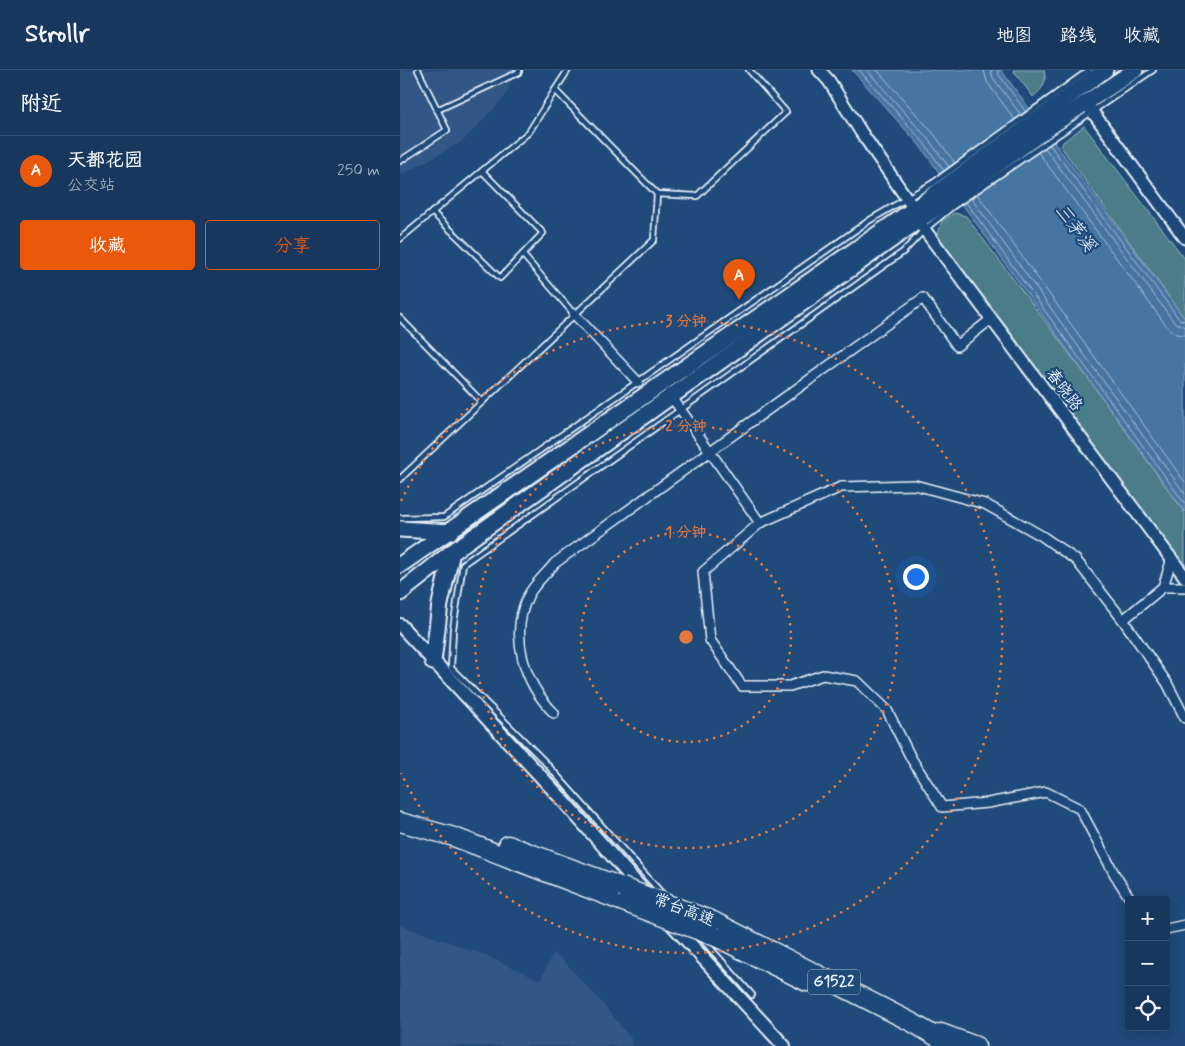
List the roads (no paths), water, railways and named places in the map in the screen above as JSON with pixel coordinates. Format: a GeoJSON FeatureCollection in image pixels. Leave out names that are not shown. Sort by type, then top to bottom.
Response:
{"type":"FeatureCollection","features":[{"type":"Feature","properties":{"kind":"highway","name":"常台高速"},"geometry":{"type":"LineString","coordinates":[[400,810],[457,827],[624,895]]}},
{"type":"Feature","properties":{"kind":"highway","name":"常台高速"},"geometry":{"type":"LineString","coordinates":[[400,822],[454,837],[624,895],[715,929],[912,1022],[952,1046]]}},
{"type":"Feature","properties":{"kind":"highway","name":"常台高速"},"geometry":{"type":"LineString","coordinates":[[715,929],[930,1046]]}},
{"type":"Feature","properties":{"kind":"highway"},"geometry":{"type":"LineString","coordinates":[[912,1022],[976,1046]]}},
{"type":"Feature","properties":{"kind":"main road"},"geometry":{"type":"LineString","coordinates":[[400,593],[452,552],[672,397],[916,215],[1054,116],[1105,70]]}},
{"type":"Feature","properties":{"kind":"main road"},"geometry":{"type":"LineString","coordinates":[[1054,116],[1089,107],[1135,70]]}},
{"type":"Feature","properties":{"kind":"main road"},"geometry":{"type":"LineString","coordinates":[[400,566],[663,384],[916,215]]}},
{"type":"Feature","properties":{"kind":"main road"},"geometry":{"type":"LineString","coordinates":[[400,529],[450,532]]}},
{"type":"Feature","properties":{"kind":"main road"},"geometry":{"type":"LineString","coordinates":[[433,662],[440,604],[452,552]]}},
{"type":"Feature","properties":{"kind":"main road"},"geometry":{"type":"LineString","coordinates":[[400,624],[433,662],[559,796],[692,947],[784,1046]]}},
{"type":"Feature","properties":{"kind":"street","name":"春晓路"},"geometry":{"type":"LineString","coordinates":[[819,70],[829,81],[916,215],[990,320],[1185,577]]}},
{"type":"Feature","properties":{"kind":"street"},"geometry":{"type":"LineString","coordinates":[[1089,107],[1185,238]]}},
{"type":"Feature","properties":{"kind":"street"},"geometry":{"type":"LineString","coordinates":[[554,713],[539,698],[522,660],[519,627],[528,595],[555,562],[924,298],[957,346],[990,320]]}},
{"type":"Feature","properties":{"kind":"street"},"geometry":{"type":"LineString","coordinates":[[574,314],[638,382]]}},
{"type":"Feature","properties":{"kind":"street"},"geometry":{"type":"LineString","coordinates":[[663,384],[760,523]]}},
{"type":"Feature","properties":{"kind":"street"},"geometry":{"type":"LineString","coordinates":[[1128,896],[1115,875],[1080,809],[1046,792],[988,803],[942,807],[911,758],[887,710],[857,681],[824,675],[790,686],[742,686],[710,640],[703,572],[760,523],[841,487],[915,485],[984,504],[1042,536],[1076,560],[1123,620],[1167,683],[1185,718]]}},
{"type":"Feature","properties":{"kind":"street"},"geometry":{"type":"LineString","coordinates":[[1123,620],[1163,587],[1172,558]]}},
{"type":"Feature","properties":{"kind":"street"},"geometry":{"type":"LineString","coordinates":[[1163,587],[1185,587]]}},
{"type":"Feature","properties":{"kind":"street"},"geometry":{"type":"LineString","coordinates":[[1170,928],[1185,925]]}},
{"type":"Feature","properties":{"kind":"lane"},"geometry":{"type":"LineString","coordinates":[[400,161],[447,130],[418,70]]}},
{"type":"Feature","properties":{"kind":"lane"},"geometry":{"type":"LineString","coordinates":[[437,110],[519,72],[519,70]]}},
{"type":"Feature","properties":{"kind":"lane"},"geometry":{"type":"LineString","coordinates":[[400,239],[528,132],[568,70]]}},
{"type":"Feature","properties":{"kind":"lane"},"geometry":{"type":"LineString","coordinates":[[555,90],[657,194],[697,196],[786,112],[749,70]]}},
{"type":"Feature","properties":{"kind":"lane"},"geometry":{"type":"LineString","coordinates":[[400,518],[444,517],[870,220],[916,215],[1054,116],[1090,70]]}},
{"type":"Feature","properties":{"kind":"lane"},"geometry":{"type":"LineString","coordinates":[[1089,107],[1153,70]]}},
{"type":"Feature","properties":{"kind":"lane"},"geometry":{"type":"LineString","coordinates":[[432,212],[500,278],[543,234],[482,170]]}},
{"type":"Feature","properties":{"kind":"lane"},"geometry":{"type":"LineString","coordinates":[[400,479],[654,240],[657,194]]}},
{"type":"Feature","properties":{"kind":"lane"},"geometry":{"type":"LineString","coordinates":[[681,914],[544,760],[452,668],[453,629],[463,564],[903,252],[916,215]]}},
{"type":"Feature","properties":{"kind":"lane"},"geometry":{"type":"LineString","coordinates":[[523,254],[574,314]]}},
{"type":"Feature","properties":{"kind":"lane"},"geometry":{"type":"LineString","coordinates":[[400,318],[482,402]]}},
{"type":"Feature","properties":{"kind":"lane"},"geometry":{"type":"LineString","coordinates":[[687,922],[752,995]]}},
{"type":"Feature","properties":{"kind":"water","name":"三茅溪"},"geometry":{"type":"Polygon","coordinates":[[[852,70],[1001,70],[1185,319],[1185,512],[920,146],[852,70]]]}},
{"type":"Feature","properties":{"kind":"place","name":"天都花园"},"geometry":{"type":"Point","coordinates":[739,300]}}]}
